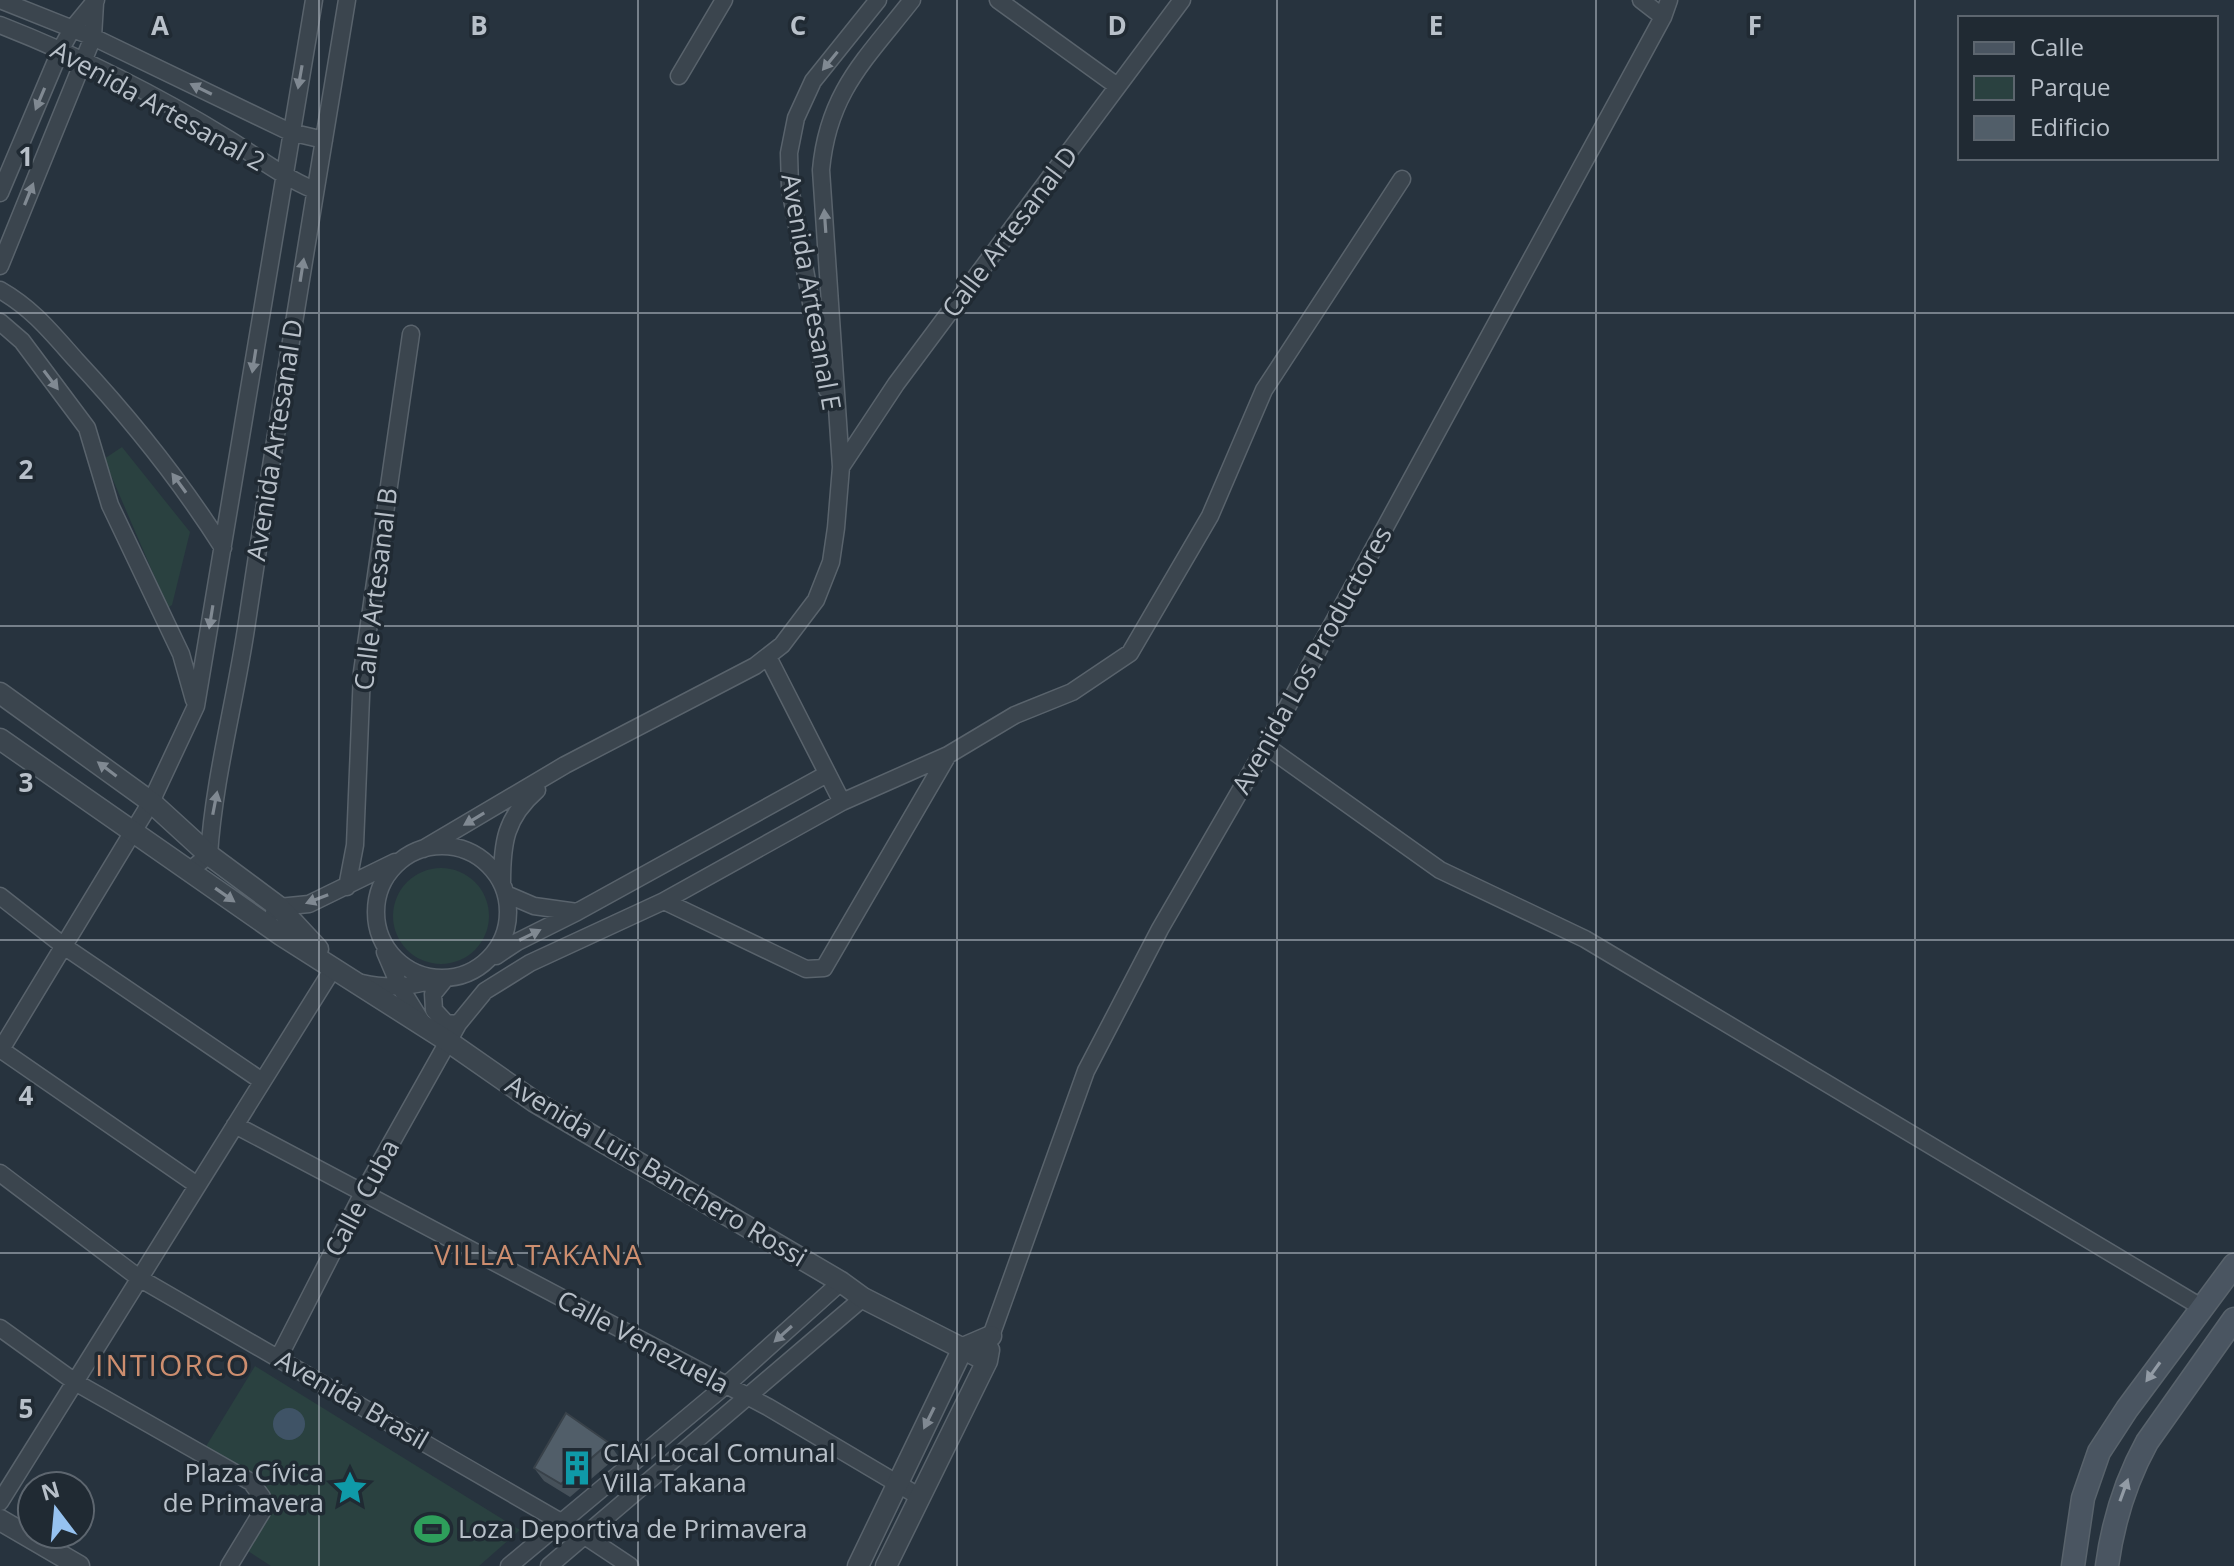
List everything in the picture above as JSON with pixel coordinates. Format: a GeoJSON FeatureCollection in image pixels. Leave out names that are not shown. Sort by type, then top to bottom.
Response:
{"type":"FeatureCollection","features":[{"type":"Feature","properties":{"kind":"main road"},"geometry":{"type":"LineString","coordinates":[[2073,1566],[2083,1498],[2099,1452],[2234,1265]]}},
{"type":"Feature","properties":{"kind":"main road"},"geometry":{"type":"LineString","coordinates":[[2107,1566],[2120,1501],[2136,1461],[2234,1319]]}},
{"type":"Feature","properties":{"kind":"main road"},"geometry":{"type":"LineString","coordinates":[[2185,1329],[2214,1346]]}},
{"type":"Feature","properties":{"kind":"street","name":"Avenida Artesanal 2"},"geometry":{"type":"LineString","coordinates":[[0,0],[93,37],[290,132],[324,140]]}},
{"type":"Feature","properties":{"kind":"street","name":"Avenida Artesanal D"},"geometry":{"type":"LineString","coordinates":[[0,1050],[151,802],[196,706],[314,0]]}},
{"type":"Feature","properties":{"kind":"street","name":"Avenida Artesanal D"},"geometry":{"type":"LineString","coordinates":[[209,855],[211,826],[237,688],[314,190],[347,0]]}},
{"type":"Feature","properties":{"kind":"street"},"geometry":{"type":"LineString","coordinates":[[679,76],[724,0]]}},
{"type":"Feature","properties":{"kind":"street","name":"Avenida Artesanal E"},"geometry":{"type":"LineString","coordinates":[[841,467],[790,188],[789,153],[796,118],[813,81],[878,0]]}},
{"type":"Feature","properties":{"kind":"street","name":"Avenida Artesanal E"},"geometry":{"type":"LineString","coordinates":[[565,765],[741,675],[768,657],[806,616],[825,582],[831,562],[841,467],[823,193],[823,148],[843,88],[912,0]]}},
{"type":"Feature","properties":{"kind":"street"},"geometry":{"type":"LineString","coordinates":[[998,0],[1117,86]]}},
{"type":"Feature","properties":{"kind":"street","name":"Calle Artesanal D"},"geometry":{"type":"LineString","coordinates":[[841,467],[896,384],[1182,0]]}},
{"type":"Feature","properties":{"kind":"street"},"geometry":{"type":"LineString","coordinates":[[1641,0],[1663,17]]}},
{"type":"Feature","properties":{"kind":"street","name":"Avenida Los Productores"},"geometry":{"type":"LineString","coordinates":[[886,1566],[987,1361],[991,1336],[1086,1071],[1160,929],[1266,746],[1663,17],[1669,0]]}},
{"type":"Feature","properties":{"kind":"street"},"geometry":{"type":"LineString","coordinates":[[0,193],[61,49],[72,29],[95,1]]}},
{"type":"Feature","properties":{"kind":"street"},"geometry":{"type":"LineString","coordinates":[[0,266],[93,37],[95,1]]}},
{"type":"Feature","properties":{"kind":"street","name":"Avenida Artesanal 2"},"geometry":{"type":"LineString","coordinates":[[0,25],[84,60],[230,140],[285,177],[314,190]]}},
{"type":"Feature","properties":{"kind":"street","name":"Calle Cuba"},"geometry":{"type":"LineString","coordinates":[[279,1357],[363,1193],[454,1033],[485,991],[530,963],[664,901],[842,802],[948,755],[1015,715],[1072,692],[1130,653],[1210,516],[1264,390],[1402,179]]}},
{"type":"Feature","properties":{"kind":"street"},"geometry":{"type":"LineString","coordinates":[[0,290],[25,304],[111,398],[160,456],[223,548]]}},
{"type":"Feature","properties":{"kind":"street"},"geometry":{"type":"LineString","coordinates":[[0,322],[22,341],[87,428],[110,505],[181,654],[196,706]]}},
{"type":"Feature","properties":{"kind":"street","name":"Calle Artesanal B"},"geometry":{"type":"LineString","coordinates":[[347,887],[355,845],[362,672],[411,334]]}},
{"type":"Feature","properties":{"kind":"street"},"geometry":{"type":"LineString","coordinates":[[768,657],[842,802]]}},
{"type":"Feature","properties":{"kind":"street","name":"Avenida Luis Banchero Rossi"},"geometry":{"type":"LineString","coordinates":[[0,693],[151,802],[209,855],[279,907],[334,967]]}},
{"type":"Feature","properties":{"kind":"street","name":"Avenida Luis Banchero Rossi"},"geometry":{"type":"LineString","coordinates":[[0,739],[263,923],[356,982],[454,1033],[535,1102],[841,1282],[863,1298],[987,1361]]}},
{"type":"Feature","properties":{"kind":"street"},"geometry":{"type":"LineString","coordinates":[[1266,746],[1440,870],[1585,939],[2201,1307]]}},
{"type":"Feature","properties":{"kind":"street"},"geometry":{"type":"LineString","coordinates":[[664,901],[806,969],[824,968],[948,755]]}},
{"type":"Feature","properties":{"kind":"street"},"geometry":{"type":"LineString","coordinates":[[263,923],[279,907],[309,904],[423,849],[565,765]]}},
{"type":"Feature","properties":{"kind":"street"},"geometry":{"type":"LineString","coordinates":[[485,962],[498,948],[508,912],[502,846],[520,805],[565,765]]}},
{"type":"Feature","properties":{"kind":"street"},"geometry":{"type":"LineString","coordinates":[[356,982],[382,988],[400,987],[467,974],[517,942],[827,774]]}},
{"type":"Feature","properties":{"kind":"street"},"geometry":{"type":"LineString","coordinates":[[355,845],[374,872]]}},
{"type":"Feature","properties":{"kind":"street"},"geometry":{"type":"LineString","coordinates":[[423,849],[441,846],[460,848],[477,856],[491,868],[504,889],[534,906],[577,912]]}},
{"type":"Feature","properties":{"kind":"street"},"geometry":{"type":"LineString","coordinates":[[189,871],[209,855]]}},
{"type":"Feature","properties":{"kind":"street"},"geometry":{"type":"LineString","coordinates":[[403,858],[389,871],[377,897],[376,925],[400,987],[429,1018]]}},
{"type":"Feature","properties":{"kind":"street"},"geometry":{"type":"LineString","coordinates":[[0,896],[65,947],[262,1081]]}},
{"type":"Feature","properties":{"kind":"street"},"geometry":{"type":"LineString","coordinates":[[382,943],[405,968],[420,975],[442,978]]}},
{"type":"Feature","properties":{"kind":"street"},"geometry":{"type":"LineString","coordinates":[[0,1502],[334,967]]}},
{"type":"Feature","properties":{"kind":"street"},"geometry":{"type":"LineString","coordinates":[[429,1018],[433,994],[442,978]]}},
{"type":"Feature","properties":{"kind":"street"},"geometry":{"type":"LineString","coordinates":[[0,1050],[197,1185]]}},
{"type":"Feature","properties":{"kind":"street","name":"Calle Venezuela"},"geometry":{"type":"LineString","coordinates":[[235,1125],[749,1398],[920,1497]]}},
{"type":"Feature","properties":{"kind":"street","name":"Avenida Brasil"},"geometry":{"type":"LineString","coordinates":[[0,1173],[139,1278],[585,1536],[630,1566]]}},
{"type":"Feature","properties":{"kind":"street"},"geometry":{"type":"LineString","coordinates":[[509,1566],[725,1386],[841,1282]]}},
{"type":"Feature","properties":{"kind":"street"},"geometry":{"type":"LineString","coordinates":[[549,1566],[863,1298]]}},
{"type":"Feature","properties":{"kind":"street"},"geometry":{"type":"LineString","coordinates":[[0,1328],[75,1382],[251,1482],[262,1497],[263,1510],[229,1566]]}},
{"type":"Feature","properties":{"kind":"street"},"geometry":{"type":"LineString","coordinates":[[858,1566],[963,1348],[991,1336]]}},
{"type":"Feature","properties":{"kind":"street"},"geometry":{"type":"LineString","coordinates":[[0,1520],[79,1566]]}},
{"type":"Feature","properties":{"kind":"green space"},"geometry":{"type":"Polygon","coordinates":[[[122,447],[190,532],[172,605],[168,608],[104,459],[122,447]]]}},
{"type":"Feature","properties":{"kind":"green space"},"geometry":{"type":"Polygon","coordinates":[[[441,868],[459,872],[475,882],[485,898],[489,916],[485,934],[475,950],[459,960],[441,964],[423,960],[407,950],[397,934],[393,916],[397,898],[407,882],[423,872],[441,868]]]}},
{"type":"Feature","properties":{"kind":"green space"},"geometry":{"type":"Polygon","coordinates":[[[255,1366],[520,1530],[479,1566],[271,1566],[245,1549],[278,1501],[202,1453],[255,1366]]]}},
{"type":"Feature","properties":{"kind":"water"},"geometry":{"type":"Polygon","coordinates":[[[289,1408],[300,1413],[305,1424],[300,1435],[289,1440],[278,1435],[273,1424],[278,1413],[289,1408]]]}},
{"type":"Feature","properties":{"kind":"building"},"geometry":{"type":"Polygon","coordinates":[[[566,1413],[609,1443],[561,1484],[534,1468],[566,1413]]]}},
{"type":"Feature","properties":{"kind":"place","name":"CIAI Local Comunal Villa Takana"},"geometry":{"type":"Point","coordinates":[577,1468]}},
{"type":"Feature","properties":{"kind":"place","name":"Plaza Cívica de Primavera"},"geometry":{"type":"Point","coordinates":[350,1488]}},
{"type":"Feature","properties":{"kind":"place","name":"Loza Deportiva de Primavera"},"geometry":{"type":"Point","coordinates":[432,1529]}},
{"type":"Feature","properties":{"kind":"district","name":"VILLA TAKANA"},"geometry":{"type":"Point","coordinates":[539,1255]}},
{"type":"Feature","properties":{"kind":"district","name":"INTIORCO"},"geometry":{"type":"Point","coordinates":[173,1366]}}]}
